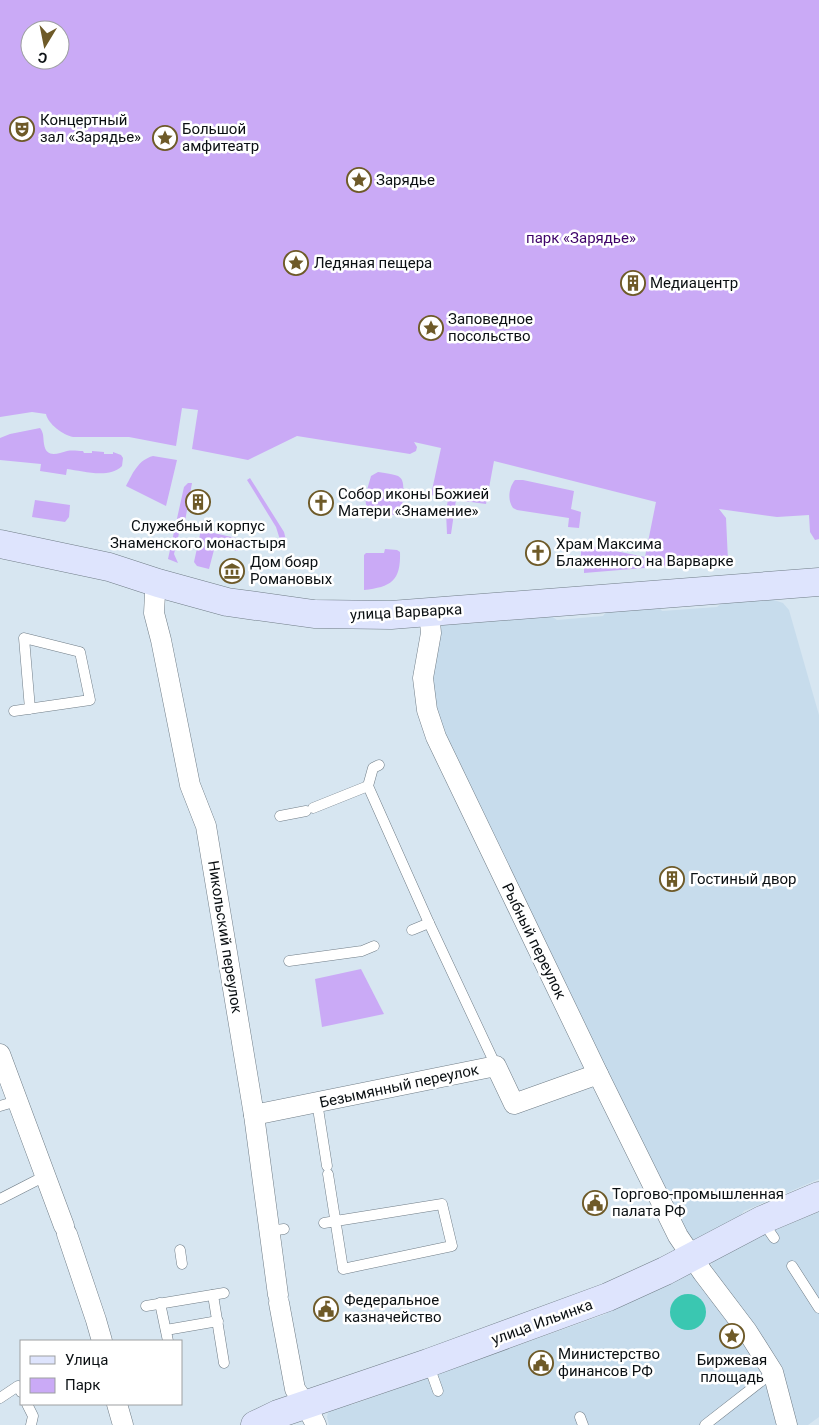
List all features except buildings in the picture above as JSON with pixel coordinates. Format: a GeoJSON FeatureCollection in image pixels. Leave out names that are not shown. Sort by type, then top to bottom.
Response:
{"type":"FeatureCollection","features":[{"type":"Feature","properties":{"kind":"street","name":"улица Варварка"},"geometry":{"type":"LineString","coordinates":[[0,544],[109,568],[227,602],[314,614],[391,615],[819,582]]}},
{"type":"Feature","properties":{"kind":"street","name":"Никольский переулок"},"geometry":{"type":"LineString","coordinates":[[158,583],[155,594],[154,614],[190,785],[206,826],[235,968],[254,1115],[277,1230],[275,1292],[294,1389],[311,1415]]}},
{"type":"Feature","properties":{"kind":"street","name":"Рыбный переулок"},"geometry":{"type":"LineString","coordinates":[[429,612],[431,633],[423,678],[431,739],[678,1236],[747,1332],[773,1372],[786,1425]]}},
{"type":"Feature","properties":{"kind":"street"},"geometry":{"type":"LineString","coordinates":[[0,1054],[8,1104],[45,1176],[102,1319],[102,1340]]}},
{"type":"Feature","properties":{"kind":"street","name":"Безымянный переулок"},"geometry":{"type":"LineString","coordinates":[[254,1115],[496,1066],[514,1104],[598,1074]]}},
{"type":"Feature","properties":{"kind":"street","name":"улица Ильинка"},"geometry":{"type":"LineString","coordinates":[[255,1425],[278,1414],[311,1415],[428,1364],[608,1297],[692,1257],[719,1241],[768,1229],[819,1196]]}},
{"type":"Feature","properties":{"kind":"street"},"geometry":{"type":"LineString","coordinates":[[118,1405],[123,1425]]}},
{"type":"Feature","properties":{"kind":"lane"},"geometry":{"type":"LineString","coordinates":[[14,711],[30,709],[90,700],[80,652],[24,638],[21,650],[30,709]]}},
{"type":"Feature","properties":{"kind":"lane"},"geometry":{"type":"LineString","coordinates":[[379,765],[373,768],[368,786],[496,1066]]}},
{"type":"Feature","properties":{"kind":"lane"},"geometry":{"type":"LineString","coordinates":[[280,816],[309,810],[368,786]]}},
{"type":"Feature","properties":{"kind":"lane"},"geometry":{"type":"LineString","coordinates":[[412,930],[429,923]]}},
{"type":"Feature","properties":{"kind":"lane"},"geometry":{"type":"LineString","coordinates":[[289,961],[362,951],[374,946]]}},
{"type":"Feature","properties":{"kind":"lane"},"geometry":{"type":"LineString","coordinates":[[317,1102],[336,1221],[343,1268],[452,1246],[442,1204],[336,1221],[324,1223]]}},
{"type":"Feature","properties":{"kind":"lane"},"geometry":{"type":"LineString","coordinates":[[0,1199],[45,1176]]}},
{"type":"Feature","properties":{"kind":"lane"},"geometry":{"type":"LineString","coordinates":[[180,1250],[182,1264]]}},
{"type":"Feature","properties":{"kind":"lane"},"geometry":{"type":"LineString","coordinates":[[792,1266],[819,1308]]}},
{"type":"Feature","properties":{"kind":"lane"},"geometry":{"type":"LineString","coordinates":[[146,1306],[187,1295],[224,1293]]}},
{"type":"Feature","properties":{"kind":"lane"},"geometry":{"type":"LineString","coordinates":[[213,1295],[224,1363]]}},
{"type":"Feature","properties":{"kind":"lane"},"geometry":{"type":"LineString","coordinates":[[160,1302],[168,1340]]}},
{"type":"Feature","properties":{"kind":"lane"},"geometry":{"type":"LineString","coordinates":[[166,1330],[218,1321]]}},
{"type":"Feature","properties":{"kind":"lane"},"geometry":{"type":"LineString","coordinates":[[428,1364],[438,1390]]}},
{"type":"Feature","properties":{"kind":"lane"},"geometry":{"type":"LineString","coordinates":[[705,1425],[773,1372]]}},
{"type":"Feature","properties":{"kind":"lane"},"geometry":{"type":"LineString","coordinates":[[0,1398],[18,1386],[20,1390]]}},
{"type":"Feature","properties":{"kind":"lane"},"geometry":{"type":"LineString","coordinates":[[28,1405],[33,1416],[31,1425]]}},
{"type":"Feature","properties":{"kind":"shaded area","name":"Гостиный двор"},"geometry":{"type":"Polygon","coordinates":[[[774,600],[783,603],[789,610],[819,715],[819,1179],[744,1211],[737,1220],[690,1246],[431,711],[436,620],[544,611],[557,620],[603,616],[611,606],[655,603],[662,611],[717,607],[722,603],[774,600]]]}},
{"type":"Feature","properties":{"kind":"shaded area"},"geometry":{"type":"Polygon","coordinates":[[[819,1212],[819,1417],[808,1425],[793,1425],[712,1269],[711,1260],[712,1256],[819,1212]]]}},
{"type":"Feature","properties":{"kind":"shaded area"},"geometry":{"type":"Polygon","coordinates":[[[678,1272],[692,1273],[743,1338],[770,1385],[777,1425],[329,1425],[327,1417],[329,1409],[344,1401],[351,1405],[606,1314],[610,1306],[678,1272]]]}},
{"type":"Feature","properties":{"kind":"shaded area"},"geometry":{"type":"Polygon","coordinates":[[[688,1294],[695,1295],[701,1299],[705,1305],[705,1319],[701,1325],[695,1329],[688,1330],[681,1329],[675,1325],[671,1319],[670,1312],[671,1305],[675,1299],[681,1295],[688,1294]]]}},
{"type":"Feature","properties":{"kind":"green space","name":"парк «Зарядье»"},"geometry":{"type":"Polygon","coordinates":[[[0,0],[819,0],[819,539],[815,540],[810,532],[809,515],[777,517],[719,509],[726,518],[728,561],[584,573],[584,564],[581,563],[581,544],[645,557],[656,502],[494,461],[486,504],[456,500],[451,534],[447,534],[446,512],[448,499],[431,495],[441,448],[414,442],[417,447],[416,451],[410,454],[297,436],[248,460],[192,449],[198,410],[182,408],[176,446],[129,437],[73,437],[56,428],[47,418],[46,414],[32,412],[0,417],[0,0]]]}},
{"type":"Feature","properties":{"kind":"green space"},"geometry":{"type":"Polygon","coordinates":[[[40,428],[43,433],[45,448],[52,454],[67,451],[92,453],[92,451],[104,452],[104,454],[113,454],[113,452],[121,455],[123,458],[122,466],[117,470],[103,473],[67,469],[66,475],[40,471],[41,464],[0,460],[0,438],[40,428]]]}},
{"type":"Feature","properties":{"kind":"green space"},"geometry":{"type":"Polygon","coordinates":[[[153,456],[177,460],[166,506],[126,486],[140,464],[153,456]]]}},
{"type":"Feature","properties":{"kind":"green space"},"geometry":{"type":"Polygon","coordinates":[[[378,472],[397,475],[402,480],[402,507],[400,512],[387,515],[373,512],[367,507],[366,496],[371,476],[378,472]]]}},
{"type":"Feature","properties":{"kind":"green space"},"geometry":{"type":"Polygon","coordinates":[[[250,478],[284,532],[287,544],[282,546],[276,527],[247,480],[250,478]]]}},
{"type":"Feature","properties":{"kind":"green space"},"geometry":{"type":"Polygon","coordinates":[[[515,480],[574,491],[571,509],[581,512],[579,528],[568,527],[569,518],[513,508],[510,494],[511,486],[515,480]]]}},
{"type":"Feature","properties":{"kind":"green space"},"geometry":{"type":"Polygon","coordinates":[[[188,483],[192,483],[185,521],[182,521],[174,554],[178,563],[168,559],[184,487],[188,483]]]}},
{"type":"Feature","properties":{"kind":"green space"},"geometry":{"type":"Polygon","coordinates":[[[35,500],[70,505],[69,517],[65,522],[32,517],[35,500]]]}},
{"type":"Feature","properties":{"kind":"green space"},"geometry":{"type":"Polygon","coordinates":[[[201,530],[240,539],[238,551],[215,546],[209,569],[197,566],[194,562],[201,530]]]}},
{"type":"Feature","properties":{"kind":"green space"},"geometry":{"type":"Polygon","coordinates":[[[385,549],[400,552],[399,570],[396,576],[388,584],[364,590],[364,555],[366,553],[384,553],[385,549]]]}},
{"type":"Feature","properties":{"kind":"green space"},"geometry":{"type":"Polygon","coordinates":[[[361,969],[384,1014],[322,1027],[315,979],[361,969]]]}},
{"type":"Feature","properties":{"kind":"place","name":"Концертный зал «Зарядье»"},"geometry":{"type":"Point","coordinates":[22,129]}},
{"type":"Feature","properties":{"kind":"place","name":"Большой амфитеатр"},"geometry":{"type":"Point","coordinates":[165,138]}},
{"type":"Feature","properties":{"kind":"place","name":"Зарядье"},"geometry":{"type":"Point","coordinates":[359,180]}},
{"type":"Feature","properties":{"kind":"place","name":"Ледяная пещера"},"geometry":{"type":"Point","coordinates":[296,263]}},
{"type":"Feature","properties":{"kind":"place","name":"Медиацентр"},"geometry":{"type":"Point","coordinates":[633,283]}},
{"type":"Feature","properties":{"kind":"place","name":"Заповедное посольство"},"geometry":{"type":"Point","coordinates":[431,328]}},
{"type":"Feature","properties":{"kind":"place","name":"Служебный корпус Знаменского монастыря"},"geometry":{"type":"Point","coordinates":[198,502]}},
{"type":"Feature","properties":{"kind":"place","name":"Собор иконы Божией Матери «Знамение»"},"geometry":{"type":"Point","coordinates":[321,503]}},
{"type":"Feature","properties":{"kind":"place","name":"Храм Максима Блаженного на Варварке"},"geometry":{"type":"Point","coordinates":[538,553]}},
{"type":"Feature","properties":{"kind":"place","name":"Дом бояр Романовых"},"geometry":{"type":"Point","coordinates":[232,571]}},
{"type":"Feature","properties":{"kind":"place","name":"Гостиный двор"},"geometry":{"type":"Point","coordinates":[672,879]}},
{"type":"Feature","properties":{"kind":"place","name":"Торгово-промышленная палата РФ"},"geometry":{"type":"Point","coordinates":[595,1203]}},
{"type":"Feature","properties":{"kind":"place","name":"Федеральное казначейство"},"geometry":{"type":"Point","coordinates":[326,1309]}},
{"type":"Feature","properties":{"kind":"place","name":"Биржевая площадь"},"geometry":{"type":"Point","coordinates":[732,1336]}},
{"type":"Feature","properties":{"kind":"place","name":"Министерство финансов РФ"},"geometry":{"type":"Point","coordinates":[541,1363]}}]}
